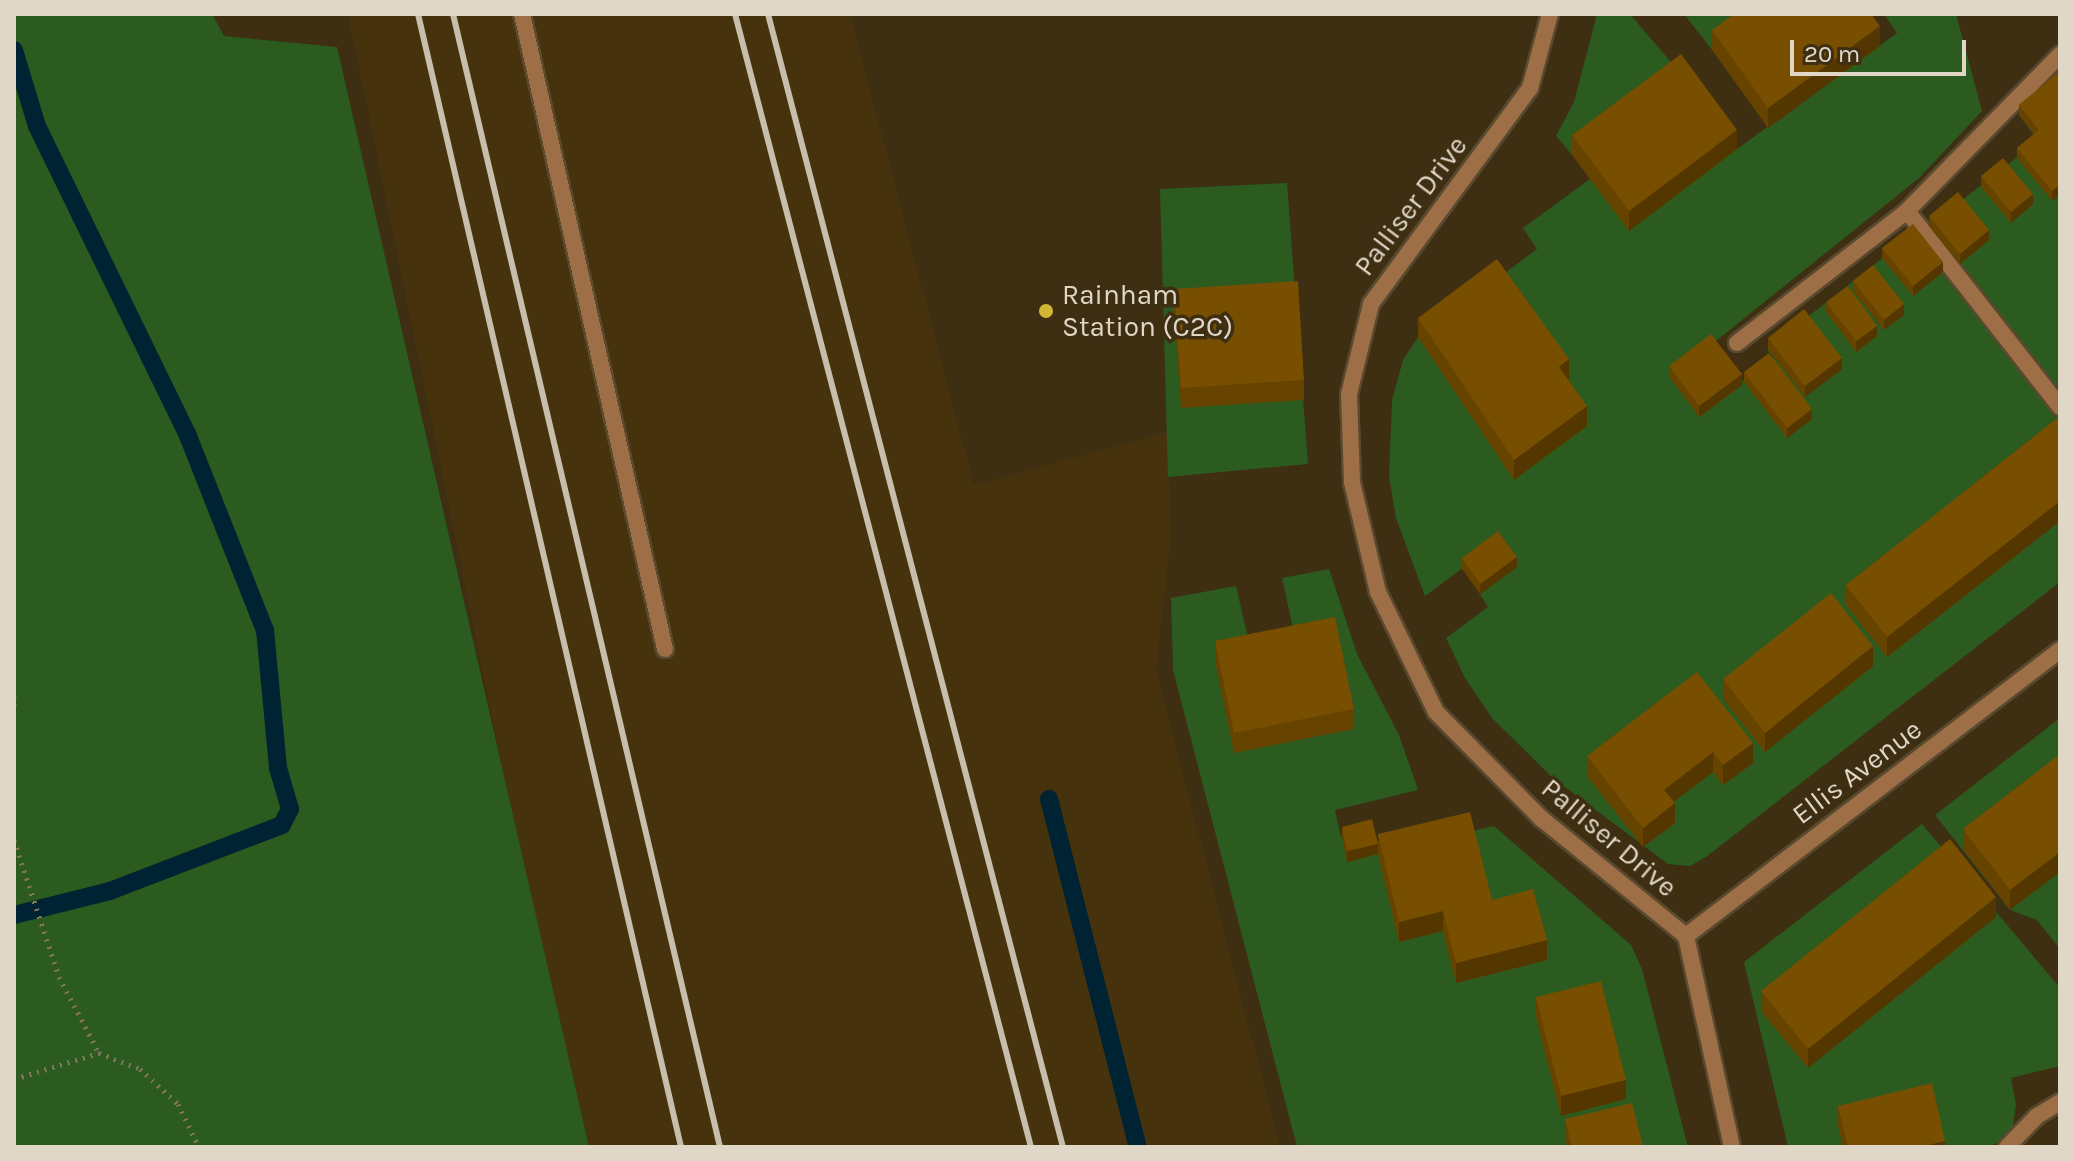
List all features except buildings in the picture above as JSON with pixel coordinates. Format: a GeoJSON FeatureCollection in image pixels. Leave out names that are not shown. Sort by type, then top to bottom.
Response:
{"type":"FeatureCollection","features":[{"type":"Feature","properties":{"kind":"street"},"geometry":{"type":"LineString","coordinates":[[522,14],[665,649]]}},
{"type":"Feature","properties":{"kind":"street","name":"Palliser Drive"},"geometry":{"type":"LineString","coordinates":[[1550,14],[1530,88],[1371,304],[1349,394],[1352,482],[1378,592],[1436,712],[1542,819],[1686,936]]}},
{"type":"Feature","properties":{"kind":"street"},"geometry":{"type":"LineString","coordinates":[[1737,343],[1907,211],[2060,55]]}},
{"type":"Feature","properties":{"kind":"street"},"geometry":{"type":"LineString","coordinates":[[1907,211],[2060,407]]}},
{"type":"Feature","properties":{"kind":"street","name":"Ellis Avenue"},"geometry":{"type":"LineString","coordinates":[[1686,936],[2060,650]]}},
{"type":"Feature","properties":{"kind":"street"},"geometry":{"type":"LineString","coordinates":[[1686,936],[1732,1147]]}},
{"type":"Feature","properties":{"kind":"street"},"geometry":{"type":"LineString","coordinates":[[2007,1147],[2037,1116],[2060,1102]]}},
{"type":"Feature","properties":{"kind":"path"},"geometry":{"type":"LineString","coordinates":[[14,696],[14,708]]}},
{"type":"Feature","properties":{"kind":"path"},"geometry":{"type":"LineString","coordinates":[[14,840],[59,977],[99,1053]]}},
{"type":"Feature","properties":{"kind":"path"},"geometry":{"type":"LineString","coordinates":[[14,1079],[99,1053],[140,1069],[178,1104],[199,1147]]}},
{"type":"Feature","properties":{"kind":"shaded area"},"geometry":{"type":"Polygon","coordinates":[[[348,14],[850,14],[974,485],[1167,432],[1171,538],[1156,670],[1280,1147],[589,1147],[510,805],[348,14]]]}},
{"type":"Feature","properties":{"kind":"green space"},"geometry":{"type":"Polygon","coordinates":[[[14,14],[212,14],[224,36],[337,47],[589,1147],[14,1147],[14,14]]]}},
{"type":"Feature","properties":{"kind":"green space"},"geometry":{"type":"Polygon","coordinates":[[[1597,14],[1630,14],[1681,74],[1572,155],[1556,136],[1574,102],[1597,14]]]}},
{"type":"Feature","properties":{"kind":"green space"},"geometry":{"type":"Polygon","coordinates":[[[1684,14],[1762,14],[1712,50],[1684,14]]]}},
{"type":"Feature","properties":{"kind":"green space"},"geometry":{"type":"Polygon","coordinates":[[[1884,14],[1956,14],[1982,111],[1919,178],[1711,345],[1744,382],[1774,359],[1767,349],[1913,234],[2060,420],[2060,582],[1706,857],[1690,866],[1668,864],[1554,779],[1492,718],[1465,678],[1446,638],[1488,607],[1480,594],[1517,567],[1498,542],[1425,596],[1396,518],[1389,476],[1392,400],[1403,360],[1418,337],[1537,249],[1523,228],[1590,179],[1737,149],[1897,33],[1884,14]]]}},
{"type":"Feature","properties":{"kind":"green space"},"geometry":{"type":"Polygon","coordinates":[[[2060,82],[2060,399],[1929,226],[2038,141],[2019,115],[2060,82]]]}},
{"type":"Feature","properties":{"kind":"green space"},"geometry":{"type":"Polygon","coordinates":[[[1287,183],[1308,464],[1168,477],[1160,189],[1287,183]]]}},
{"type":"Feature","properties":{"kind":"green space"},"geometry":{"type":"Polygon","coordinates":[[[1329,569],[1357,654],[1399,735],[1418,790],[1335,810],[1341,837],[1378,854],[1494,826],[1631,945],[1642,969],[1688,1147],[1297,1147],[1173,670],[1171,598],[1236,586],[1248,638],[1293,628],[1282,578],[1329,569]]]}},
{"type":"Feature","properties":{"kind":"green space"},"geometry":{"type":"Polygon","coordinates":[[[2060,718],[2060,949],[2037,920],[2010,910],[1935,815],[2060,718]]]}},
{"type":"Feature","properties":{"kind":"green space"},"geometry":{"type":"Polygon","coordinates":[[[1922,824],[2060,988],[2060,1066],[2011,1078],[2016,1105],[2013,1126],[2001,1141],[1988,1147],[1788,1147],[1744,962],[1922,824]]]}},
{"type":"Feature","properties":{"kind":"waterway"},"geometry":{"type":"LineString","coordinates":[[14,50],[37,126],[188,436],[265,630],[278,768],[290,809],[282,825],[110,891],[14,915]]}},
{"type":"Feature","properties":{"kind":"waterway"},"geometry":{"type":"LineString","coordinates":[[1049,799],[1138,1147]]}},
{"type":"Feature","properties":{"kind":"railway"},"geometry":{"type":"LineString","coordinates":[[418,14],[681,1147]]}},
{"type":"Feature","properties":{"kind":"railway"},"geometry":{"type":"LineString","coordinates":[[453,14],[720,1147]]}},
{"type":"Feature","properties":{"kind":"railway"},"geometry":{"type":"LineString","coordinates":[[735,14],[1031,1147]]}},
{"type":"Feature","properties":{"kind":"railway"},"geometry":{"type":"LineString","coordinates":[[768,14],[1063,1147]]}},
{"type":"Feature","properties":{"kind":"place","name":"Rainham Station (C2C)"},"geometry":{"type":"Point","coordinates":[1046,311]}}]}
